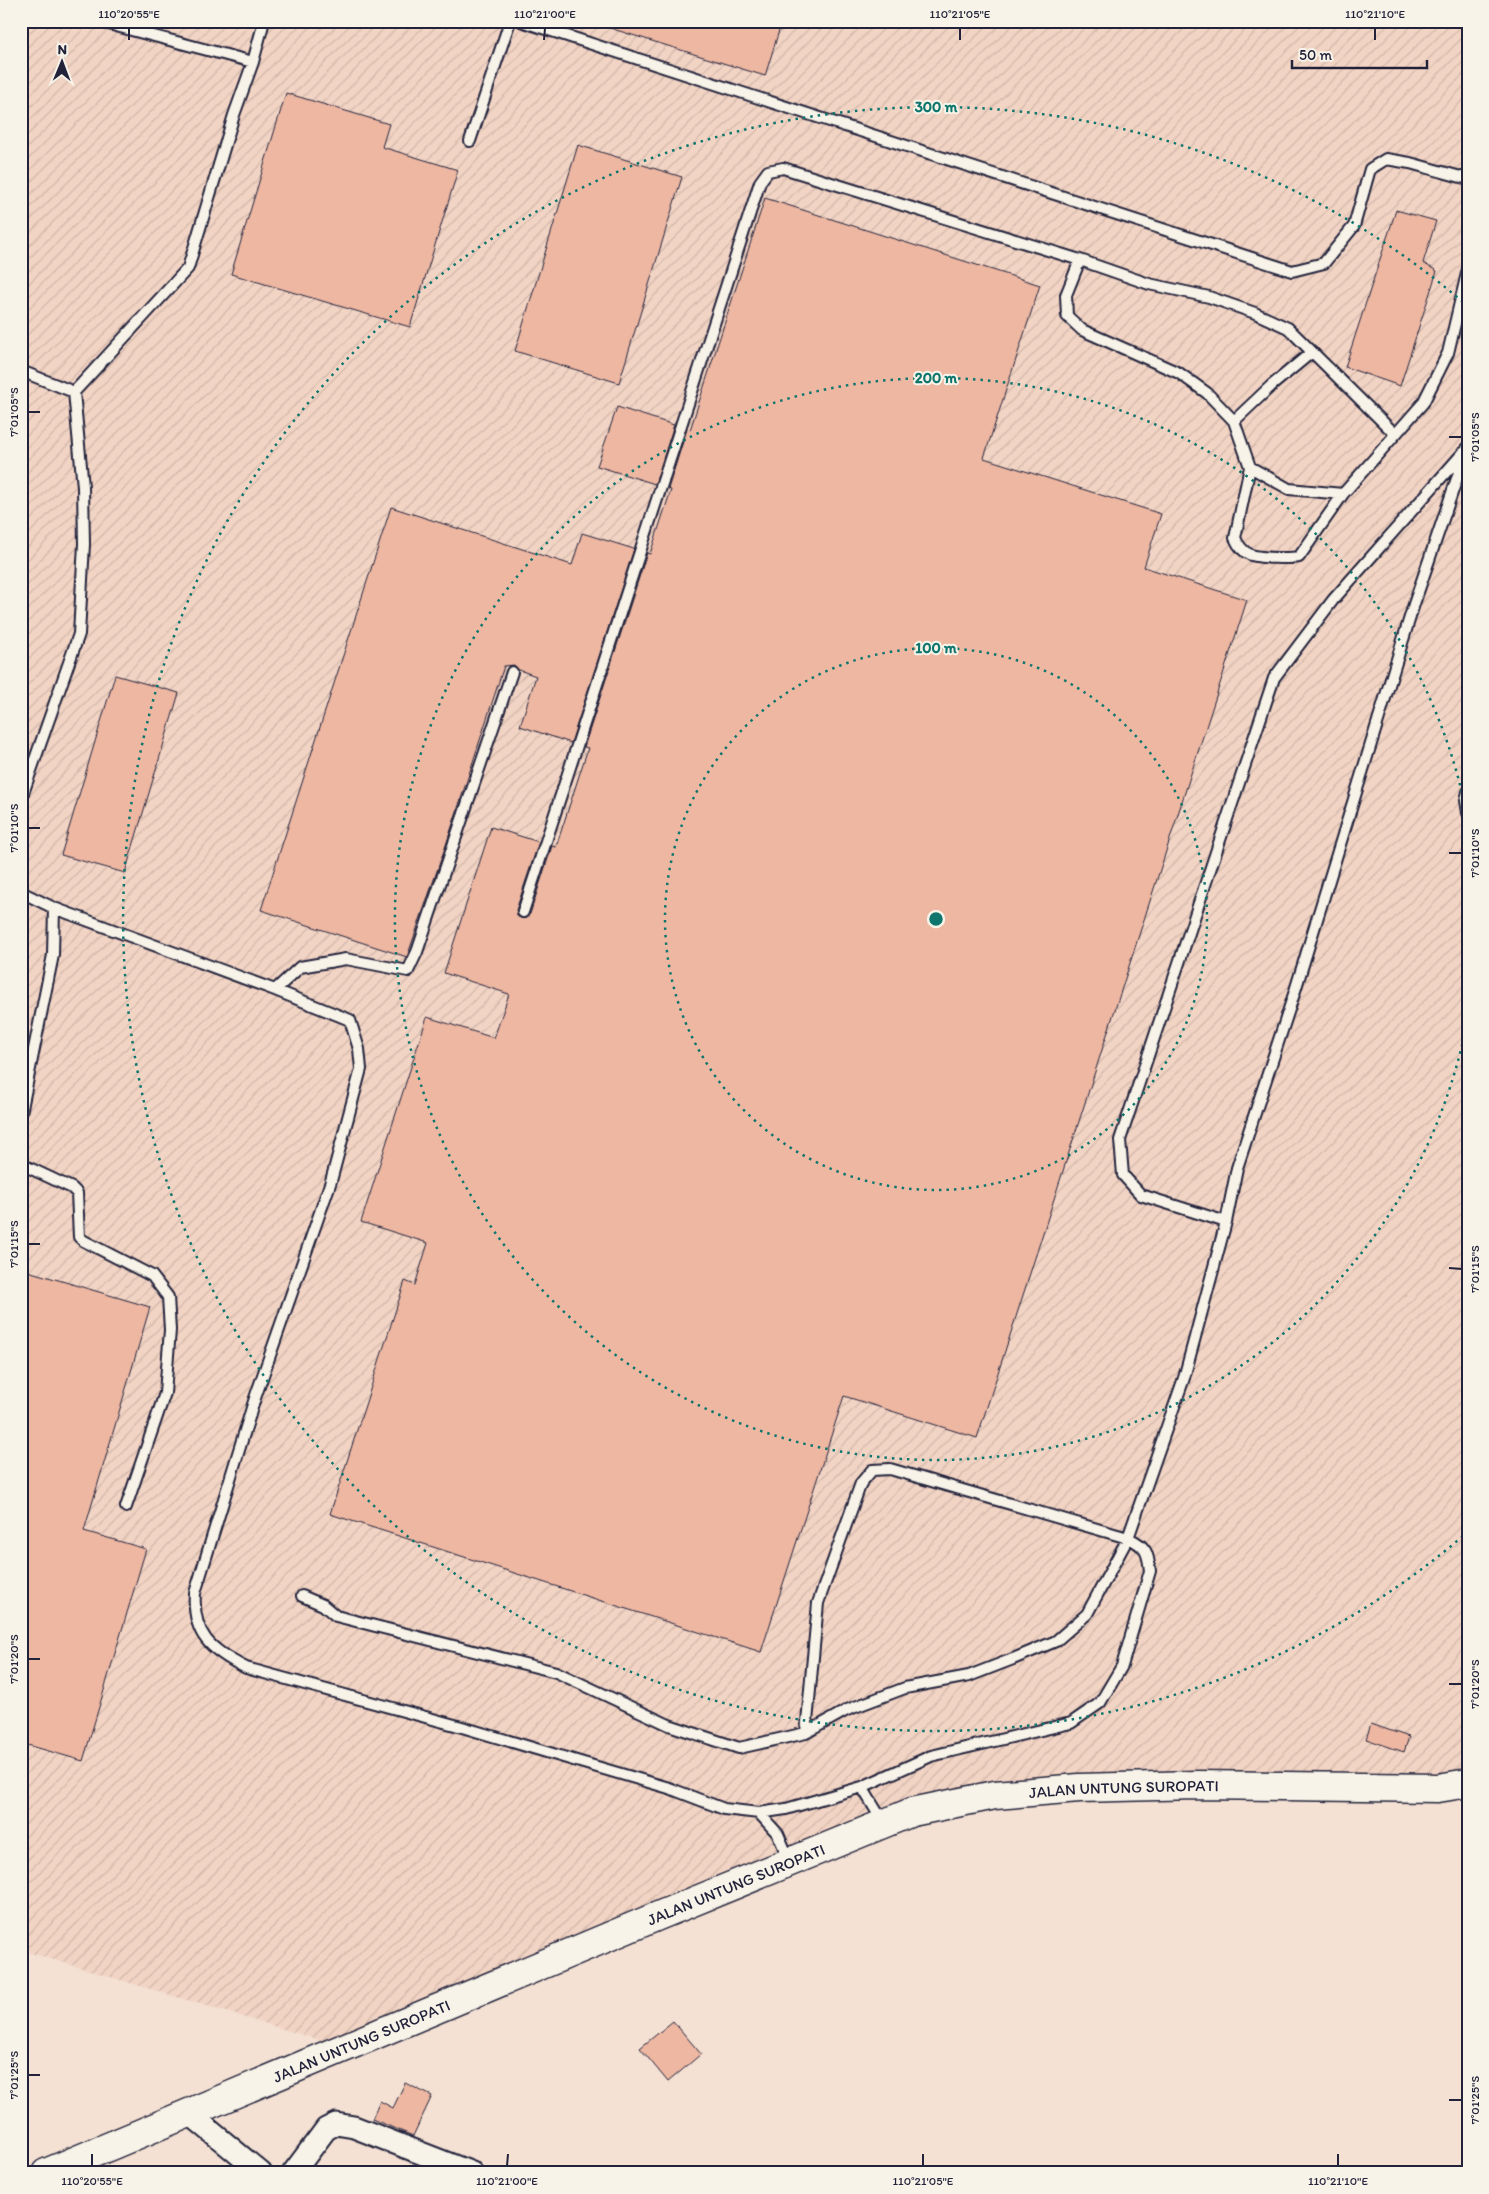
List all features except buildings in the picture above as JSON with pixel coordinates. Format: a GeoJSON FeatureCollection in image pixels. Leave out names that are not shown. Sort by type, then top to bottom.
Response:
{"type":"FeatureCollection","features":[{"type":"Feature","properties":{"kind":"main road","name":"JALAN UNTUNG SUROPATI"},"geometry":{"type":"LineString","coordinates":[[46,2173],[912,1812],[996,1794],[1079,1788],[1197,1785],[1438,1788],[1468,1783]]}},
{"type":"Feature","properties":{"kind":"street"},"geometry":{"type":"LineString","coordinates":[[190,2114],[261,2173]]}},
{"type":"Feature","properties":{"kind":"street"},"geometry":{"type":"LineString","coordinates":[[294,2173],[326,2129],[336,2124],[354,2127],[472,2173]]}},
{"type":"Feature","properties":{"kind":"lane"},"geometry":{"type":"LineString","coordinates":[[98,21],[253,62]]}},
{"type":"Feature","properties":{"kind":"lane"},"geometry":{"type":"LineString","coordinates":[[21,799],[79,634],[84,544],[83,487],[74,392],[188,268],[234,115],[253,62],[264,21]]}},
{"type":"Feature","properties":{"kind":"lane"},"geometry":{"type":"LineString","coordinates":[[470,141],[510,21]]}},
{"type":"Feature","properties":{"kind":"lane"},"geometry":{"type":"LineString","coordinates":[[521,21],[1292,271],[1324,263],[1354,226],[1370,170],[1386,159],[1410,163],[1468,179]]}},
{"type":"Feature","properties":{"kind":"lane"},"geometry":{"type":"LineString","coordinates":[[523,912],[760,182],[768,171],[783,168],[1080,260],[1149,284],[1209,297],[1255,313],[1288,328],[1395,434]]}},
{"type":"Feature","properties":{"kind":"lane"},"geometry":{"type":"LineString","coordinates":[[1080,260],[1066,295],[1067,316],[1082,330],[1179,373],[1207,393],[1234,422],[1250,467],[1235,538],[1238,546],[1250,555],[1291,558],[1299,557],[1343,494],[1423,403],[1448,353],[1468,269]]}},
{"type":"Feature","properties":{"kind":"lane"},"geometry":{"type":"LineString","coordinates":[[1234,422],[1271,386],[1312,352]]}},
{"type":"Feature","properties":{"kind":"lane"},"geometry":{"type":"LineString","coordinates":[[21,371],[74,392]]}},
{"type":"Feature","properties":{"kind":"lane"},"geometry":{"type":"LineString","coordinates":[[302,1596],[323,1605],[336,1616],[556,1672],[669,1725],[739,1748],[806,1733],[848,1710],[905,1688],[968,1676],[1056,1642],[1086,1614],[1128,1538],[1184,1378],[1226,1222],[1237,1168],[1303,966],[1414,604],[1467,447]]}},
{"type":"Feature","properties":{"kind":"lane"},"geometry":{"type":"LineString","coordinates":[[1226,1222],[1141,1195],[1123,1176],[1120,1140],[1274,678],[1333,600],[1467,447]]}},
{"type":"Feature","properties":{"kind":"lane"},"geometry":{"type":"LineString","coordinates":[[1250,467],[1288,489],[1343,494]]}},
{"type":"Feature","properties":{"kind":"lane"},"geometry":{"type":"LineString","coordinates":[[276,990],[300,968],[346,959],[408,971],[417,952],[512,672]]}},
{"type":"Feature","properties":{"kind":"lane"},"geometry":{"type":"LineString","coordinates":[[1468,792],[1466,800],[1468,813]]}},
{"type":"Feature","properties":{"kind":"lane"},"geometry":{"type":"LineString","coordinates":[[21,892],[54,908],[276,990],[350,1020],[359,1049],[361,1069],[331,1181],[255,1398],[199,1578],[194,1608],[204,1639],[220,1654],[246,1668],[571,1759],[669,1788],[724,1809],[752,1813],[786,1809],[862,1787],[931,1756],[1071,1723],[1100,1703],[1122,1666],[1150,1571],[1148,1557],[1142,1544],[1128,1538],[890,1470],[872,1470],[861,1483],[818,1603],[806,1733]]}},
{"type":"Feature","properties":{"kind":"lane"},"geometry":{"type":"LineString","coordinates":[[21,1113],[53,955],[54,908]]}},
{"type":"Feature","properties":{"kind":"lane"},"geometry":{"type":"LineString","coordinates":[[21,1164],[72,1188],[77,1194],[78,1200],[79,1237],[84,1242],[152,1276],[168,1297],[170,1330],[165,1393],[126,1507]]}},
{"type":"Feature","properties":{"kind":"lane"},"geometry":{"type":"LineString","coordinates":[[862,1787],[884,1823]]}},
{"type":"Feature","properties":{"kind":"lane"},"geometry":{"type":"LineString","coordinates":[[759,1812],[778,1834],[790,1862]]}},
{"type":"Feature","properties":{"kind":"shaded area"},"geometry":{"type":"Polygon","coordinates":[[[21,21],[1454,21],[1468,26],[1468,63],[1463,101],[1468,103],[1468,1774],[928,1804],[339,2046],[21,1950],[21,21]]]}}]}
